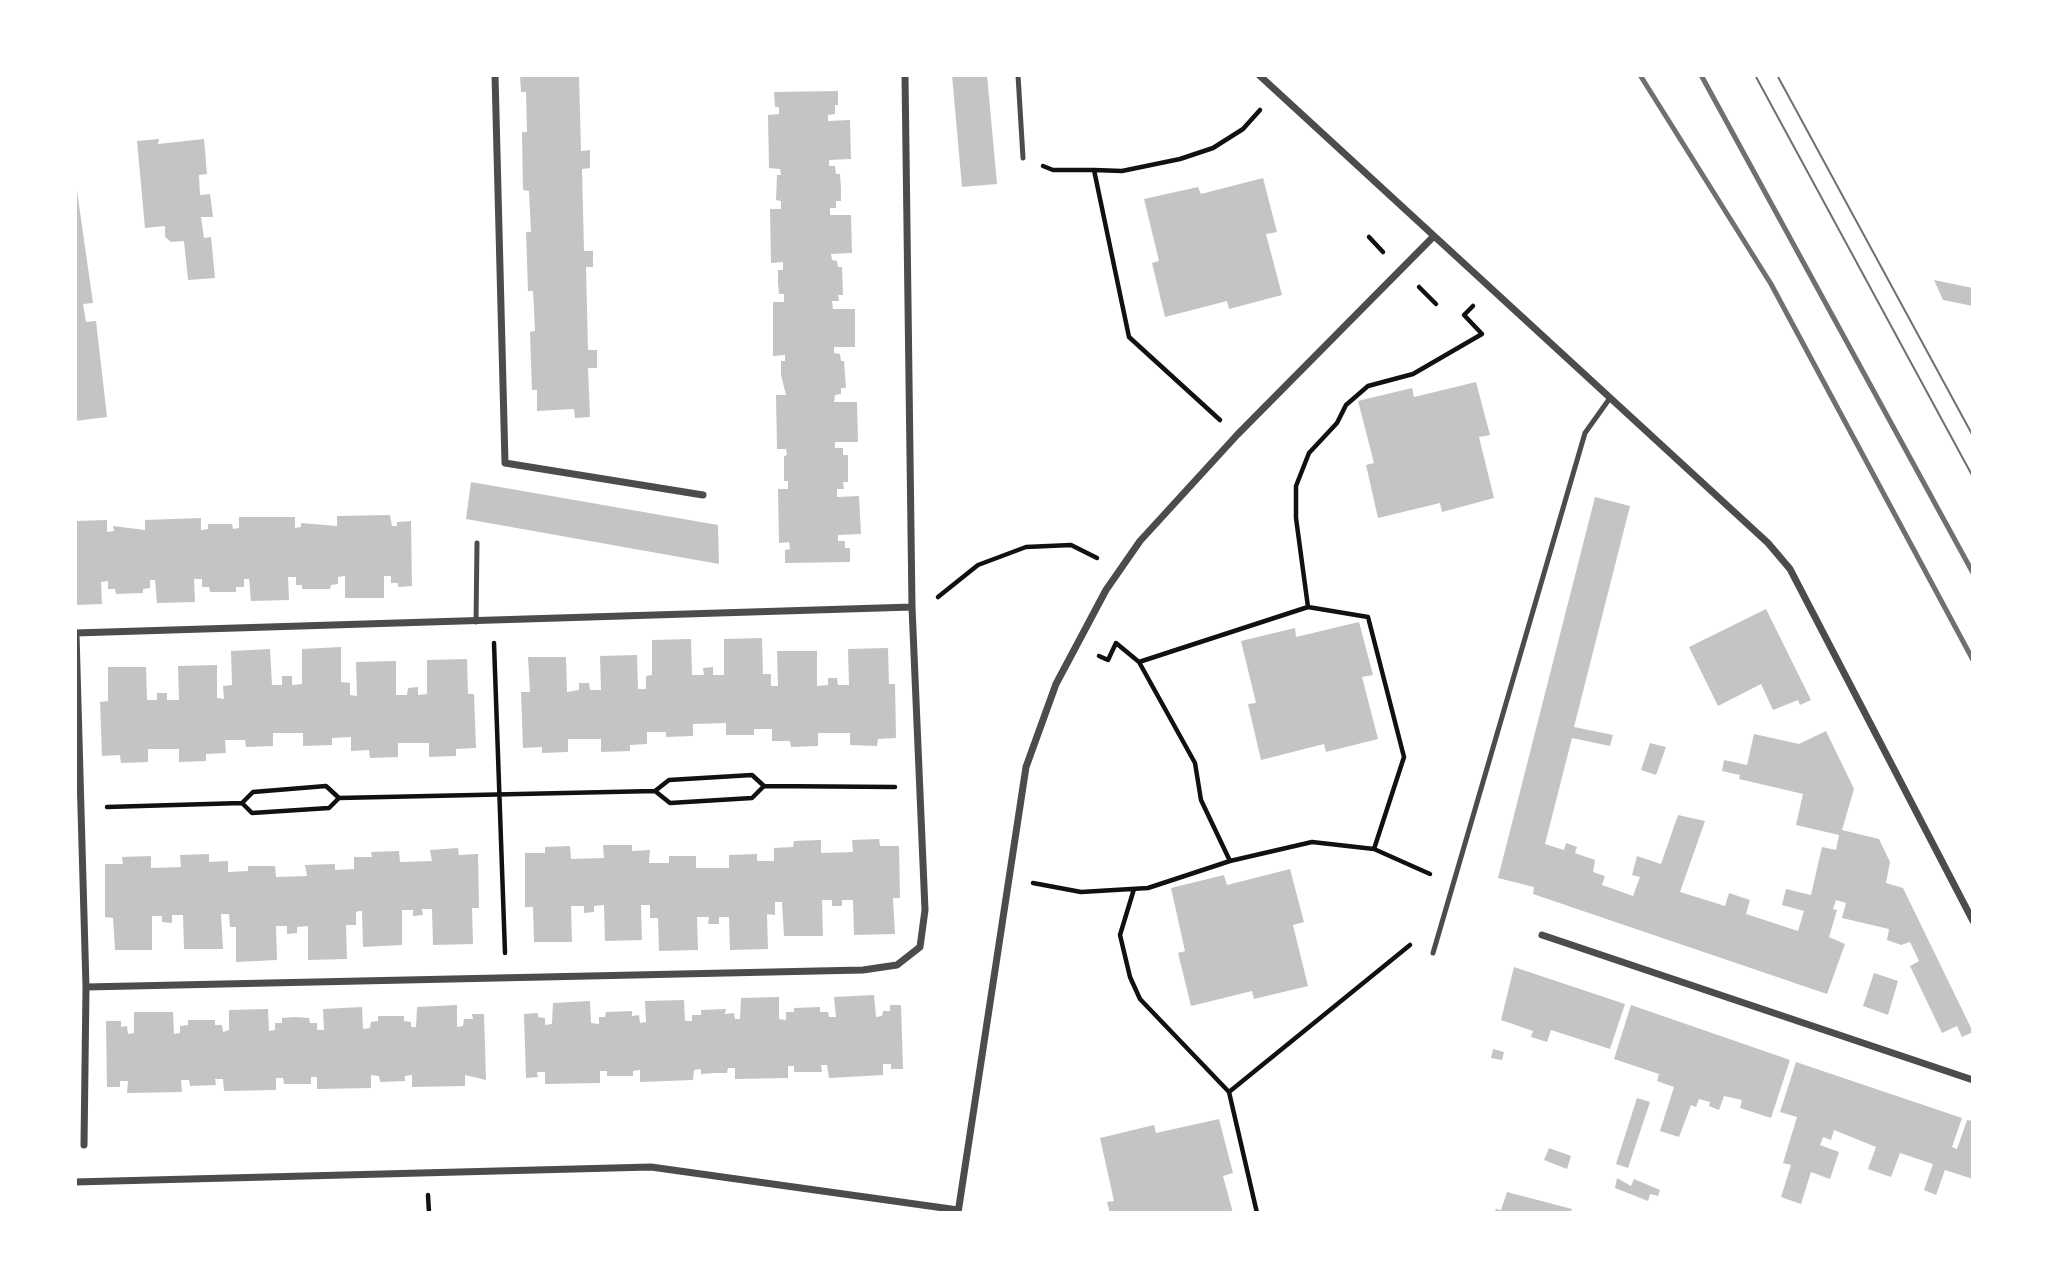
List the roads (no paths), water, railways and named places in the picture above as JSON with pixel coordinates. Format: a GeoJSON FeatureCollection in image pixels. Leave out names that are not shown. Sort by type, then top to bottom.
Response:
{"type":"FeatureCollection","features":[{"type":"Feature","properties":{"kind":"street"},"geometry":{"type":"LineString","coordinates":[[495,75],[505,463],[703,495]]}},
{"type":"Feature","properties":{"kind":"street"},"geometry":{"type":"LineString","coordinates":[[86,986],[863,970],[897,965],[920,947],[925,910],[912,607],[905,75]]}},
{"type":"Feature","properties":{"kind":"street"},"geometry":{"type":"LineString","coordinates":[[1259,75],[1768,543],[1790,569],[1973,921]]}},
{"type":"Feature","properties":{"kind":"street"},"geometry":{"type":"LineString","coordinates":[[75,1182],[651,1167],[958,1211],[1026,767],[1056,684],[1106,590],[1140,541],[1237,435],[1434,236]]}},
{"type":"Feature","properties":{"kind":"street"},"geometry":{"type":"LineString","coordinates":[[84,1145],[86,986],[76,634],[912,607]]}},
{"type":"Feature","properties":{"kind":"street"},"geometry":{"type":"LineString","coordinates":[[1542,935],[1973,1080]]}},
{"type":"Feature","properties":{"kind":"lane"},"geometry":{"type":"LineString","coordinates":[[1018,75],[1023,158]]}},
{"type":"Feature","properties":{"kind":"lane"},"geometry":{"type":"LineString","coordinates":[[1433,953],[1586,433],[1610,398]]}},
{"type":"Feature","properties":{"kind":"lane"},"geometry":{"type":"LineString","coordinates":[[476,622],[477,543]]}},
{"type":"Feature","properties":{"kind":"tram line"},"geometry":{"type":"LineString","coordinates":[[1755,75],[1973,477]]}},
{"type":"Feature","properties":{"kind":"tram line"},"geometry":{"type":"LineString","coordinates":[[1777,75],[1973,436]]}},
{"type":"Feature","properties":{"kind":"railway"},"geometry":{"type":"LineString","coordinates":[[1640,75],[1771,284],[1973,660]]}},
{"type":"Feature","properties":{"kind":"railway"},"geometry":{"type":"LineString","coordinates":[[1701,75],[1973,573]]}}]}
